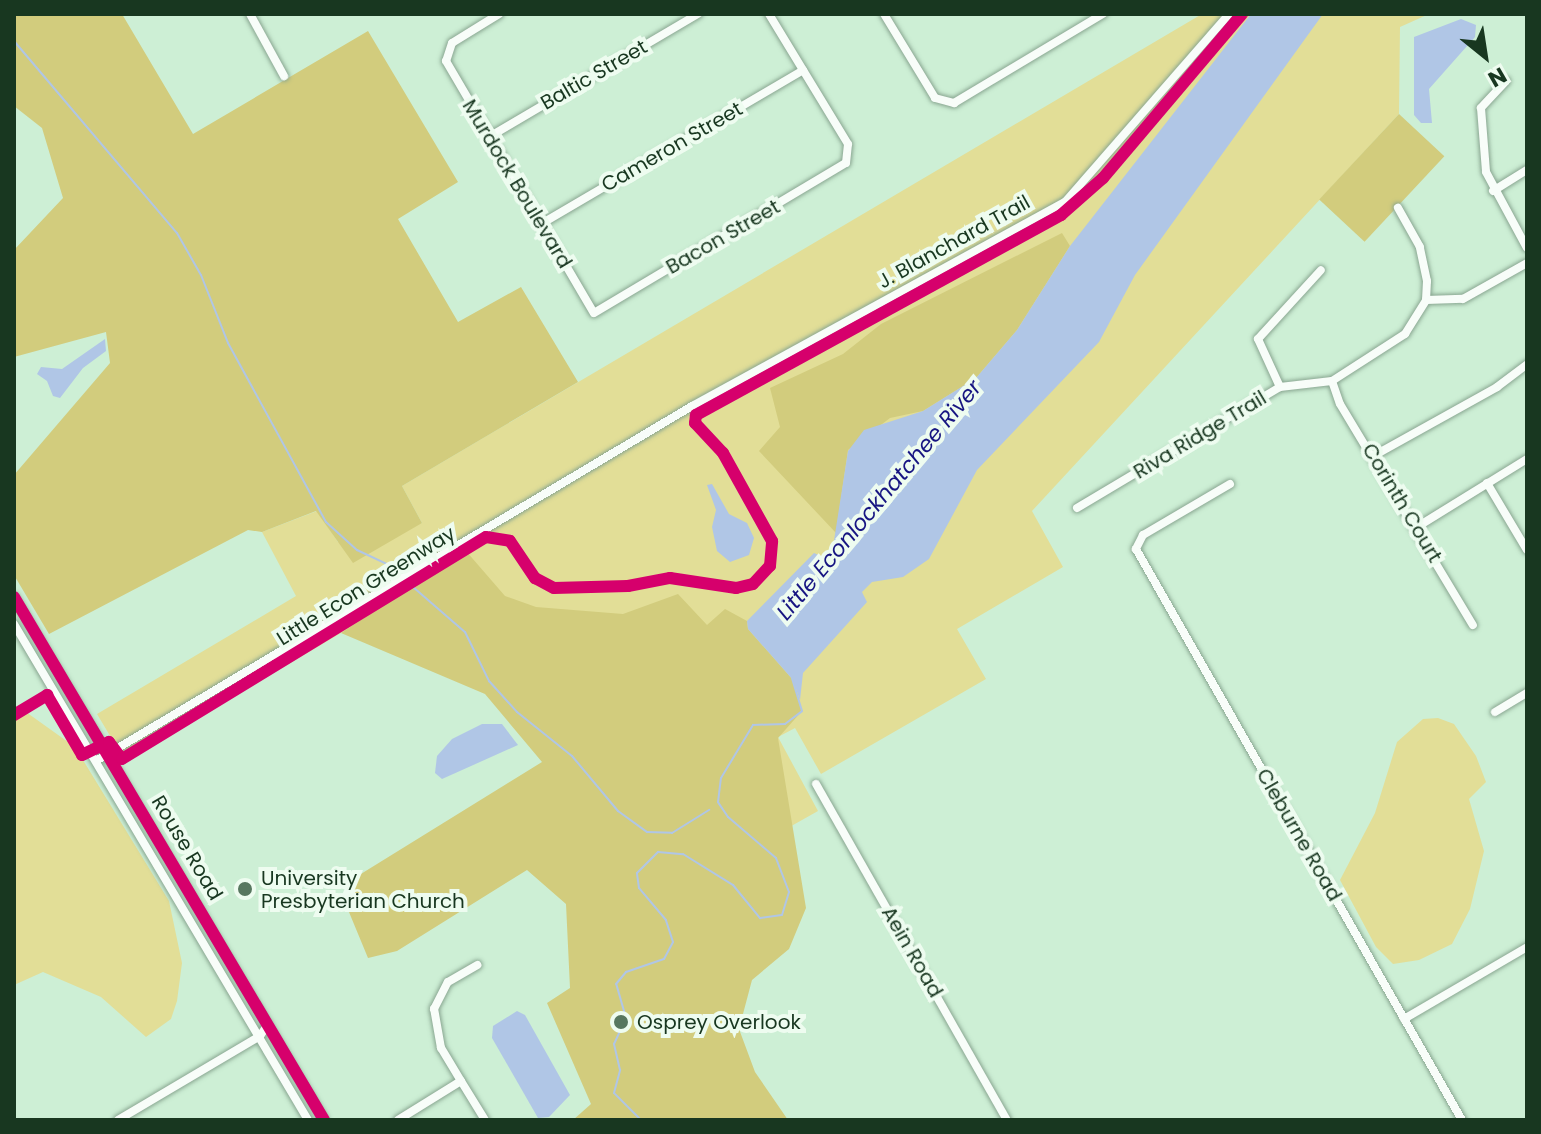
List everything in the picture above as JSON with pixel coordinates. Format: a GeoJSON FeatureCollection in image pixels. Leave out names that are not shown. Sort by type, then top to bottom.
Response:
{"type":"FeatureCollection","features":[{"type":"Feature","properties":{"kind":"street"},"geometry":{"type":"LineString","coordinates":[[250,14],[284,76]]}},
{"type":"Feature","properties":{"kind":"street","name":"Murdock Boulevard"},"geometry":{"type":"LineString","coordinates":[[499,14],[461,35],[447,52],[450,72],[594,313]]}},
{"type":"Feature","properties":{"kind":"street","name":"Baltic Street"},"geometry":{"type":"LineString","coordinates":[[489,137],[698,14]]}},
{"type":"Feature","properties":{"kind":"street"},"geometry":{"type":"LineString","coordinates":[[769,14],[803,70]]}},
{"type":"Feature","properties":{"kind":"street"},"geometry":{"type":"LineString","coordinates":[[884,14],[935,98],[954,103],[1103,14]]}},
{"type":"Feature","properties":{"kind":"street","name":"J. Blanchard Trail"},"geometry":{"type":"LineString","coordinates":[[96,761],[692,406],[1065,202],[1229,14]]}},
{"type":"Feature","properties":{"kind":"street","name":"Bacon Street"},"geometry":{"type":"LineString","coordinates":[[594,313],[840,168],[849,157],[848,144],[803,70]]}},
{"type":"Feature","properties":{"kind":"street","name":"Cameron Street"},"geometry":{"type":"LineString","coordinates":[[541,224],[803,70]]}},
{"type":"Feature","properties":{"kind":"street"},"geometry":{"type":"LineString","coordinates":[[1506,81],[1481,108],[1486,172],[1493,191],[1527,248]]}},
{"type":"Feature","properties":{"kind":"street"},"geometry":{"type":"LineString","coordinates":[[1493,191],[1527,170]]}},
{"type":"Feature","properties":{"kind":"street"},"geometry":{"type":"LineString","coordinates":[[1398,208],[1426,262],[1426,300],[1463,299],[1527,263]]}},
{"type":"Feature","properties":{"kind":"street"},"geometry":{"type":"LineString","coordinates":[[1280,387],[1258,339],[1321,270]]}},
{"type":"Feature","properties":{"kind":"street","name":"Riva Ridge Trail"},"geometry":{"type":"LineString","coordinates":[[1077,508],[1280,387],[1332,381],[1405,334],[1426,300]]}},
{"type":"Feature","properties":{"kind":"street"},"geometry":{"type":"LineString","coordinates":[[1375,455],[1497,387],[1527,364]]}},
{"type":"Feature","properties":{"kind":"street","name":"Corinth Court"},"geometry":{"type":"LineString","coordinates":[[1332,381],[1340,404],[1375,455],[1473,625]]}},
{"type":"Feature","properties":{"kind":"street"},"geometry":{"type":"LineString","coordinates":[[1417,527],[1527,459]]}},
{"type":"Feature","properties":{"kind":"street"},"geometry":{"type":"LineString","coordinates":[[1487,483],[1527,550]]}},
{"type":"Feature","properties":{"kind":"street","name":"Cleburne Road"},"geometry":{"type":"LineString","coordinates":[[1230,484],[1143,535],[1136,549],[1462,1120]]}},
{"type":"Feature","properties":{"kind":"street","name":"Rouse Road"},"geometry":{"type":"LineString","coordinates":[[14,597],[324,1120]]}},
{"type":"Feature","properties":{"kind":"street","name":"Rouse Road"},"geometry":{"type":"LineString","coordinates":[[14,624],[308,1120]]}},
{"type":"Feature","properties":{"kind":"street"},"geometry":{"type":"LineString","coordinates":[[1495,712],[1527,693]]}},
{"type":"Feature","properties":{"kind":"street","name":"Aein Road"},"geometry":{"type":"LineString","coordinates":[[816,784],[1007,1120]]}},
{"type":"Feature","properties":{"kind":"street"},"geometry":{"type":"LineString","coordinates":[[1404,1019],[1527,947]]}},
{"type":"Feature","properties":{"kind":"street"},"geometry":{"type":"LineString","coordinates":[[477,965],[448,982],[434,1009],[434,1030],[485,1120]]}},
{"type":"Feature","properties":{"kind":"street"},"geometry":{"type":"LineString","coordinates":[[118,1120],[260,1036],[268,1024]]}},
{"type":"Feature","properties":{"kind":"street"},"geometry":{"type":"LineString","coordinates":[[398,1120],[461,1081]]}},
{"type":"Feature","properties":{"kind":"shaded area"},"geometry":{"type":"Polygon","coordinates":[[[14,14],[122,14],[193,134],[368,31],[458,182],[398,219],[458,322],[521,287],[578,382],[402,486],[422,523],[353,563],[316,511],[262,532],[248,530],[49,634],[14,575],[14,475],[110,363],[106,332],[14,357],[14,250],[63,198],[42,128],[14,106],[14,14]]]}},
{"type":"Feature","properties":{"kind":"shaded area"},"geometry":{"type":"Polygon","coordinates":[[[1202,14],[1429,14],[1400,27],[1399,114],[1032,511],[1063,567],[957,629],[986,679],[821,774],[795,728],[778,737],[818,811],[645,908],[449,569],[125,761],[97,714],[296,596],[262,532],[317,511],[338,542],[422,523],[402,486],[1202,14]]]}},
{"type":"Feature","properties":{"kind":"shaded area"},"geometry":{"type":"Polygon","coordinates":[[[1399,114],[1444,156],[1365,242],[1319,200],[1399,114]]]}},
{"type":"Feature","properties":{"kind":"shaded area"},"geometry":{"type":"Polygon","coordinates":[[[1062,233],[1070,246],[1017,330],[976,378],[923,411],[890,418],[848,450],[836,533],[759,451],[780,427],[770,388],[843,354],[881,324],[1062,233]]]}},
{"type":"Feature","properties":{"kind":"shaded area"},"geometry":{"type":"Polygon","coordinates":[[[466,551],[505,596],[536,607],[623,614],[678,594],[707,625],[725,609],[747,621],[748,629],[793,680],[802,711],[778,738],[806,908],[789,949],[752,980],[739,1029],[755,1072],[788,1120],[573,1120],[591,1104],[547,1003],[570,988],[566,904],[527,870],[397,951],[368,958],[344,900],[356,877],[542,762],[485,694],[341,633],[466,551]]]}},
{"type":"Feature","properties":{"kind":"shaded area"},"geometry":{"type":"Polygon","coordinates":[[[26,712],[75,747],[169,901],[182,963],[177,1001],[171,1019],[146,1037],[101,997],[43,972],[14,985],[14,719],[26,712]]]}},
{"type":"Feature","properties":{"kind":"shaded area"},"geometry":{"type":"Polygon","coordinates":[[[1438,718],[1454,724],[1476,756],[1486,782],[1469,799],[1484,851],[1470,909],[1452,944],[1419,960],[1393,964],[1376,947],[1340,880],[1375,813],[1397,742],[1423,719],[1438,718]]]}},
{"type":"Feature","properties":{"kind":"water"},"geometry":{"type":"Polygon","coordinates":[[[1251,14],[1323,14],[1135,275],[1099,342],[977,470],[929,559],[903,577],[872,582],[862,592],[867,602],[803,673],[800,700],[793,680],[748,629],[747,621],[814,553],[823,557],[833,547],[848,451],[864,430],[923,411],[976,378],[1017,330],[1070,246],[1251,14]]]}},
{"type":"Feature","properties":{"kind":"water"},"geometry":{"type":"Polygon","coordinates":[[[1461,19],[1476,25],[1475,37],[1429,89],[1432,123],[1421,123],[1414,115],[1414,37],[1461,19]]]}},
{"type":"Feature","properties":{"kind":"water"},"geometry":{"type":"Polygon","coordinates":[[[105,339],[106,351],[83,368],[60,398],[53,396],[47,381],[37,374],[41,367],[62,369],[105,339]]]}},
{"type":"Feature","properties":{"kind":"water"},"geometry":{"type":"Polygon","coordinates":[[[712,484],[729,514],[747,523],[754,538],[749,555],[730,562],[717,551],[712,527],[716,510],[707,485],[712,484]]]}},
{"type":"Feature","properties":{"kind":"water"},"geometry":{"type":"Polygon","coordinates":[[[482,724],[502,724],[518,745],[442,779],[435,773],[437,756],[452,739],[482,724]]]}},
{"type":"Feature","properties":{"kind":"water"},"geometry":{"type":"Polygon","coordinates":[[[517,1011],[525,1015],[570,1095],[549,1117],[538,1118],[492,1038],[493,1026],[517,1011]]]}},
{"type":"Feature","properties":{"kind":"waterway"},"geometry":{"type":"LineString","coordinates":[[14,41],[177,233],[201,275],[228,343],[326,522],[357,550],[404,572]]}},
{"type":"Feature","properties":{"kind":"waterway"},"geometry":{"type":"LineString","coordinates":[[413,587],[465,632],[489,681],[517,712],[572,756],[618,811],[647,832],[672,833],[709,810]]}},
{"type":"Feature","properties":{"kind":"waterway","name":"Little Econlockhatchee River"},"geometry":{"type":"LineString","coordinates":[[641,1120],[614,1093],[620,1070],[614,1044],[626,1018],[616,984],[626,972],[664,959],[673,942],[666,920],[639,888],[637,873],[658,852],[683,854],[733,885],[760,918],[782,915],[789,892],[776,858],[728,817],[718,802],[721,778],[753,725],[785,724],[802,711],[792,679]]}},
{"type":"Feature","properties":{"kind":"cycle path","name":"Little Econ Greenway"},"geometry":{"type":"LineString","coordinates":[[14,715],[47,695],[82,755],[109,742],[122,759],[486,537],[510,541],[535,578],[554,588],[628,586],[670,578],[736,588],[753,584],[770,566],[772,541],[723,453],[695,423],[696,415],[1061,215],[1103,178],[1242,14]]}},
{"type":"Feature","properties":{"kind":"cycle path"},"geometry":{"type":"LineString","coordinates":[[14,597],[324,1120]]}},
{"type":"Feature","properties":{"kind":"place","name":"University Presbyterian Church"},"geometry":{"type":"Point","coordinates":[245,889]}},
{"type":"Feature","properties":{"kind":"place","name":"Osprey Overlook"},"geometry":{"type":"Point","coordinates":[621,1022]}}]}
